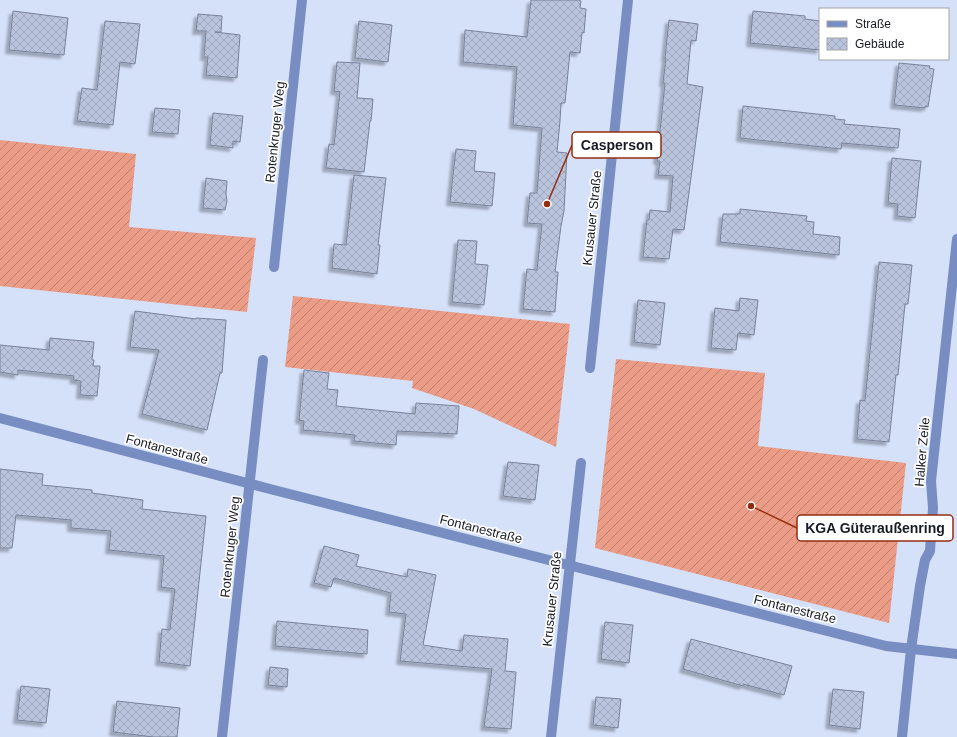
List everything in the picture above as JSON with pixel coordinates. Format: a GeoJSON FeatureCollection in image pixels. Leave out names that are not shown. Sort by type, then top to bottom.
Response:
{"type":"FeatureCollection","features":[{"type":"Feature","properties":{"kind":"street","name":"Rotenkruger Weg"},"geometry":{"type":"LineString","coordinates":[[274,266],[302,0]]}},
{"type":"Feature","properties":{"kind":"street","name":"Krusauer Straße"},"geometry":{"type":"LineString","coordinates":[[590,368],[628,0]]}},
{"type":"Feature","properties":{"kind":"street","name":"Halker Zeile"},"geometry":{"type":"LineString","coordinates":[[902,737],[911,650],[920,586],[925,560],[930,551],[933,508],[931,481],[957,239]]}},
{"type":"Feature","properties":{"kind":"street","name":"Rotenkruger Weg"},"geometry":{"type":"LineString","coordinates":[[222,737],[263,360]]}},
{"type":"Feature","properties":{"kind":"street","name":"Fontanestraße"},"geometry":{"type":"LineString","coordinates":[[0,418],[250,484],[890,647],[957,654]]}},
{"type":"Feature","properties":{"kind":"street","name":"Krusauer Straße"},"geometry":{"type":"LineString","coordinates":[[551,737],[581,463]]}},
{"type":"Feature","properties":{"kind":"shaded area"},"geometry":{"type":"Polygon","coordinates":[[[0,140],[136,154],[129,227],[256,238],[247,312],[0,286],[0,140]]]}},
{"type":"Feature","properties":{"kind":"shaded area"},"geometry":{"type":"Polygon","coordinates":[[[293,296],[570,324],[556,447],[474,409],[412,388],[413,381],[285,367],[293,296]]]}},
{"type":"Feature","properties":{"kind":"shaded area"},"geometry":{"type":"Polygon","coordinates":[[[616,359],[765,373],[758,446],[906,463],[889,623],[595,548],[616,359]]]}},
{"type":"Feature","properties":{"kind":"building"},"geometry":{"type":"Polygon","coordinates":[[[531,0],[579,0],[581,1],[580,8],[586,9],[584,33],[582,32],[580,53],[570,52],[565,103],[561,103],[557,152],[567,153],[564,211],[555,272],[558,272],[555,312],[523,309],[527,269],[537,270],[542,224],[527,223],[530,193],[537,193],[542,128],[513,125],[517,67],[463,62],[465,30],[527,37],[531,0]]]}},
{"type":"Feature","properties":{"kind":"building"},"geometry":{"type":"Polygon","coordinates":[[[13,11],[68,18],[64,55],[9,50],[13,11]]]}},
{"type":"Feature","properties":{"kind":"building"},"geometry":{"type":"Polygon","coordinates":[[[753,11],[805,16],[805,19],[819,21],[819,50],[750,43],[753,11]]]}},
{"type":"Feature","properties":{"kind":"building"},"geometry":{"type":"Polygon","coordinates":[[[198,14],[222,16],[221,32],[215,32],[240,35],[237,78],[206,75],[208,57],[204,57],[206,31],[196,31],[198,14]]]}},
{"type":"Feature","properties":{"kind":"building"},"geometry":{"type":"Polygon","coordinates":[[[669,20],[698,24],[696,41],[691,40],[687,84],[703,87],[684,230],[673,229],[669,259],[643,257],[647,220],[649,220],[650,210],[670,212],[673,176],[658,175],[660,161],[657,161],[665,83],[663,83],[669,20]]]}},
{"type":"Feature","properties":{"kind":"building"},"geometry":{"type":"Polygon","coordinates":[[[105,21],[140,24],[135,64],[120,62],[113,125],[77,121],[82,88],[97,90],[105,21]]]}},
{"type":"Feature","properties":{"kind":"building"},"geometry":{"type":"Polygon","coordinates":[[[359,21],[392,25],[388,62],[355,58],[359,21]]]}},
{"type":"Feature","properties":{"kind":"building"},"geometry":{"type":"Polygon","coordinates":[[[337,62],[360,63],[357,98],[373,99],[364,172],[326,168],[329,144],[334,145],[340,92],[334,91],[337,62]]]}},
{"type":"Feature","properties":{"kind":"building"},"geometry":{"type":"Polygon","coordinates":[[[899,63],[930,66],[929,68],[934,69],[928,107],[894,105],[899,63]]]}},
{"type":"Feature","properties":{"kind":"building"},"geometry":{"type":"Polygon","coordinates":[[[743,106],[835,116],[835,119],[845,120],[844,124],[900,129],[898,148],[842,143],[841,149],[740,138],[743,106]]]}},
{"type":"Feature","properties":{"kind":"building"},"geometry":{"type":"Polygon","coordinates":[[[155,108],[180,110],[178,134],[152,132],[155,108]]]}},
{"type":"Feature","properties":{"kind":"building"},"geometry":{"type":"Polygon","coordinates":[[[213,113],[243,116],[240,142],[233,141],[233,148],[210,145],[213,113]]]}},
{"type":"Feature","properties":{"kind":"building"},"geometry":{"type":"Polygon","coordinates":[[[456,149],[476,151],[474,171],[495,173],[492,206],[450,202],[456,149]]]}},
{"type":"Feature","properties":{"kind":"building"},"geometry":{"type":"Polygon","coordinates":[[[892,158],[921,161],[915,218],[897,216],[898,204],[888,203],[892,158]]]}},
{"type":"Feature","properties":{"kind":"building"},"geometry":{"type":"Polygon","coordinates":[[[354,175],[386,178],[378,245],[380,245],[377,274],[332,268],[334,244],[346,245],[354,175]]]}},
{"type":"Feature","properties":{"kind":"building"},"geometry":{"type":"Polygon","coordinates":[[[206,178],[227,181],[227,201],[225,210],[203,208],[206,178]]]}},
{"type":"Feature","properties":{"kind":"building"},"geometry":{"type":"Polygon","coordinates":[[[740,209],[807,216],[806,221],[814,222],[813,234],[840,237],[839,255],[720,242],[723,214],[740,214],[740,209]]]}},
{"type":"Feature","properties":{"kind":"building"},"geometry":{"type":"Polygon","coordinates":[[[458,240],[477,241],[475,264],[488,265],[484,305],[452,302],[458,240]]]}},
{"type":"Feature","properties":{"kind":"building"},"geometry":{"type":"Polygon","coordinates":[[[879,262],[912,265],[908,304],[905,304],[898,375],[896,375],[889,442],[857,439],[860,400],[865,401],[879,262]]]}},
{"type":"Feature","properties":{"kind":"building"},"geometry":{"type":"Polygon","coordinates":[[[740,298],[758,300],[754,335],[738,333],[736,350],[711,348],[715,308],[739,311],[740,298]]]}},
{"type":"Feature","properties":{"kind":"building"},"geometry":{"type":"Polygon","coordinates":[[[638,300],[665,303],[660,345],[634,342],[638,300]]]}},
{"type":"Feature","properties":{"kind":"building"},"geometry":{"type":"Polygon","coordinates":[[[135,311],[196,319],[226,320],[222,373],[220,373],[207,430],[142,414],[159,350],[130,347],[135,311]]]}},
{"type":"Feature","properties":{"kind":"building"},"geometry":{"type":"Polygon","coordinates":[[[50,338],[94,342],[92,360],[94,360],[93,366],[100,366],[97,396],[80,395],[81,381],[73,380],[74,376],[18,370],[18,375],[0,372],[0,345],[49,350],[50,338]]]}},
{"type":"Feature","properties":{"kind":"building"},"geometry":{"type":"Polygon","coordinates":[[[304,370],[329,373],[327,389],[338,390],[336,406],[415,414],[416,403],[459,406],[457,434],[397,431],[396,445],[354,441],[355,435],[303,430],[304,421],[299,420],[304,370]]]}},
{"type":"Feature","properties":{"kind":"building"},"geometry":{"type":"Polygon","coordinates":[[[508,462],[539,465],[535,500],[503,496],[508,462]]]}},
{"type":"Feature","properties":{"kind":"building"},"geometry":{"type":"Polygon","coordinates":[[[0,469],[43,474],[42,485],[92,490],[92,493],[143,500],[142,509],[206,516],[190,666],[159,662],[162,629],[170,630],[175,589],[161,587],[164,556],[109,550],[111,531],[71,528],[71,520],[16,515],[12,548],[0,548],[0,469]]]}},
{"type":"Feature","properties":{"kind":"building"},"geometry":{"type":"Polygon","coordinates":[[[324,546],[359,555],[356,566],[407,577],[408,569],[436,575],[423,645],[462,651],[464,635],[508,639],[505,671],[516,672],[511,729],[484,727],[492,669],[400,661],[406,614],[389,612],[391,593],[334,578],[331,587],[314,583],[324,546]]]}},
{"type":"Feature","properties":{"kind":"building"},"geometry":{"type":"Polygon","coordinates":[[[277,621],[368,630],[367,654],[275,646],[277,621]]]}},
{"type":"Feature","properties":{"kind":"building"},"geometry":{"type":"Polygon","coordinates":[[[605,622],[633,625],[629,663],[601,659],[605,622]]]}},
{"type":"Feature","properties":{"kind":"building"},"geometry":{"type":"Polygon","coordinates":[[[691,639],[792,666],[784,695],[743,684],[743,686],[683,669],[691,639]]]}},
{"type":"Feature","properties":{"kind":"building"},"geometry":{"type":"Polygon","coordinates":[[[270,667],[288,669],[287,687],[268,685],[270,667]]]}},
{"type":"Feature","properties":{"kind":"building"},"geometry":{"type":"Polygon","coordinates":[[[21,686],[50,689],[46,723],[17,720],[21,686]]]}},
{"type":"Feature","properties":{"kind":"building"},"geometry":{"type":"Polygon","coordinates":[[[833,689],[864,692],[860,729],[829,725],[833,689]]]}},
{"type":"Feature","properties":{"kind":"building"},"geometry":{"type":"Polygon","coordinates":[[[596,697],[621,699],[618,728],[593,725],[596,697]]]}},
{"type":"Feature","properties":{"kind":"building"},"geometry":{"type":"Polygon","coordinates":[[[117,701],[180,708],[177,737],[153,737],[113,732],[117,701]]]}},
{"type":"Feature","properties":{"kind":"place","name":"Casperson"},"geometry":{"type":"Point","coordinates":[547,204]}},
{"type":"Feature","properties":{"kind":"place","name":"KGA Güteraußenring"},"geometry":{"type":"Point","coordinates":[751,506]}}]}
